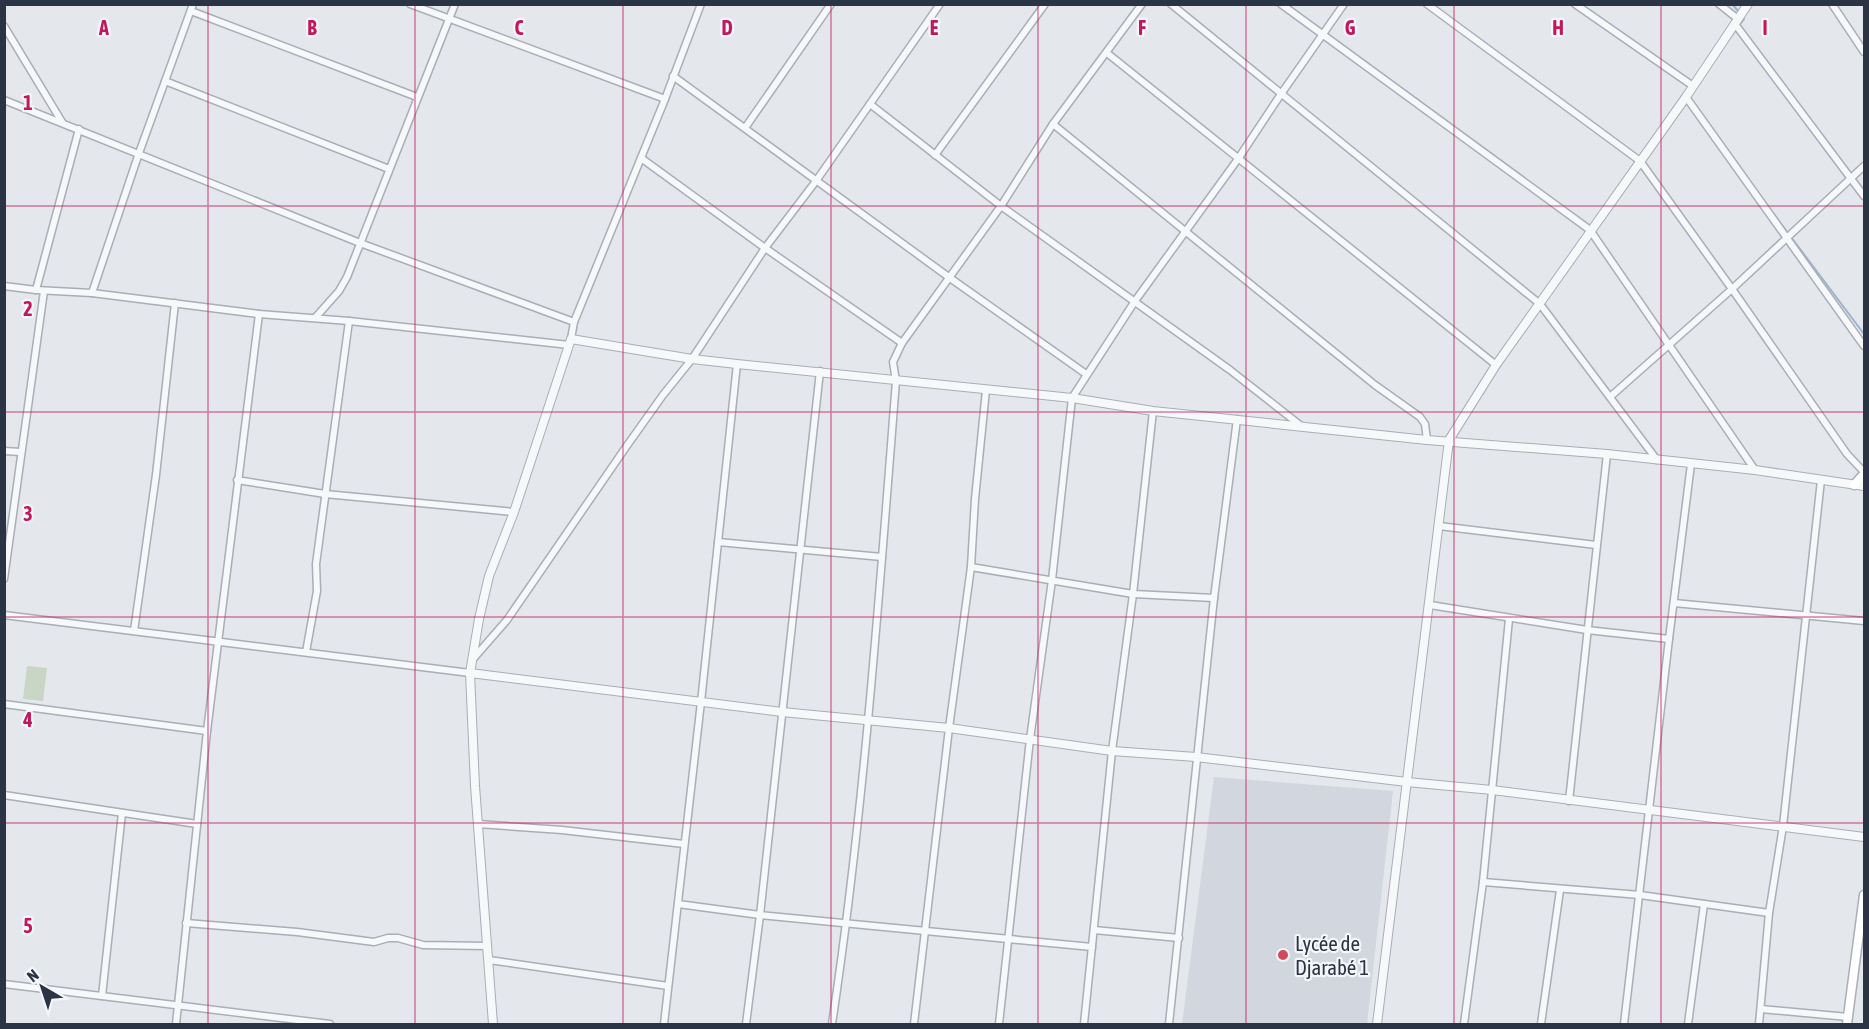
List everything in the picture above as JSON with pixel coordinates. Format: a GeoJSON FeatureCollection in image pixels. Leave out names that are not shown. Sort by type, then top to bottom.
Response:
{"type":"FeatureCollection","features":[{"type":"Feature","properties":{"kind":"main road"},"geometry":{"type":"LineString","coordinates":[[1854,485],[1864,473]]}},
{"type":"Feature","properties":{"kind":"main road"},"geometry":{"type":"LineString","coordinates":[[1847,1021],[1864,895]]}},
{"type":"Feature","properties":{"kind":"street"},"geometry":{"type":"LineString","coordinates":[[410,4],[665,99]]}},
{"type":"Feature","properties":{"kind":"street"},"geometry":{"type":"LineString","coordinates":[[315,318],[339,291],[347,277],[455,4]]}},
{"type":"Feature","properties":{"kind":"street"},"geometry":{"type":"LineString","coordinates":[[493,1024],[478,824],[470,673],[478,619],[489,576],[514,512],[570,342],[574,322],[665,99],[700,4]]}},
{"type":"Feature","properties":{"kind":"street"},"geometry":{"type":"LineString","coordinates":[[745,128],[831,4]]}},
{"type":"Feature","properties":{"kind":"street"},"geometry":{"type":"LineString","coordinates":[[473,659],[507,620],[663,395],[692,358],[765,248],[816,181],[940,4]]}},
{"type":"Feature","properties":{"kind":"street"},"geometry":{"type":"LineString","coordinates":[[935,155],[1045,4]]}},
{"type":"Feature","properties":{"kind":"street"},"geometry":{"type":"LineString","coordinates":[[832,1024],[847,922],[868,720],[896,381],[893,362],[902,343],[1001,206],[1053,124],[1142,4]]}},
{"type":"Feature","properties":{"kind":"street"},"geometry":{"type":"LineString","coordinates":[[1171,4],[1540,304],[1657,460]]}},
{"type":"Feature","properties":{"kind":"street"},"geometry":{"type":"LineString","coordinates":[[1281,4],[1590,230],[1755,470]]}},
{"type":"Feature","properties":{"kind":"street"},"geometry":{"type":"LineString","coordinates":[[999,1024],[1030,739],[1052,580],[1072,398],[1135,301],[1238,159],[1344,4]]}},
{"type":"Feature","properties":{"kind":"street"},"geometry":{"type":"LineString","coordinates":[[1427,4],[1640,161],[1847,454],[1864,473]]}},
{"type":"Feature","properties":{"kind":"street"},"geometry":{"type":"LineString","coordinates":[[1575,4],[1693,86]]}},
{"type":"Feature","properties":{"kind":"street"},"geometry":{"type":"LineString","coordinates":[[1719,4],[1736,22],[1864,196]]}},
{"type":"Feature","properties":{"kind":"street"},"geometry":{"type":"LineString","coordinates":[[1377,1024],[1449,440],[1496,365],[1686,98],[1748,4]]}},
{"type":"Feature","properties":{"kind":"street"},"geometry":{"type":"LineString","coordinates":[[1832,4],[1864,52]]}},
{"type":"Feature","properties":{"kind":"street"},"geometry":{"type":"LineString","coordinates":[[92,292],[139,153],[192,8],[417,98]]}},
{"type":"Feature","properties":{"kind":"street"},"geometry":{"type":"LineString","coordinates":[[4,26],[62,122]]}},
{"type":"Feature","properties":{"kind":"street"},"geometry":{"type":"LineString","coordinates":[[1107,53],[1496,365]]}},
{"type":"Feature","properties":{"kind":"street"},"geometry":{"type":"LineString","coordinates":[[674,76],[950,278],[1086,374]]}},
{"type":"Feature","properties":{"kind":"street"},"geometry":{"type":"LineString","coordinates":[[165,81],[388,169]]}},
{"type":"Feature","properties":{"kind":"street"},"geometry":{"type":"LineString","coordinates":[[1686,98],[1864,346]]}},
{"type":"Feature","properties":{"kind":"street"},"geometry":{"type":"LineString","coordinates":[[4,100],[360,243],[574,322]]}},
{"type":"Feature","properties":{"kind":"street"},"geometry":{"type":"LineString","coordinates":[[870,104],[1001,206],[1230,370],[1300,425]]}},
{"type":"Feature","properties":{"kind":"street"},"geometry":{"type":"LineString","coordinates":[[1053,124],[1375,385],[1420,417],[1425,424],[1427,440]]}},
{"type":"Feature","properties":{"kind":"street"},"geometry":{"type":"LineString","coordinates":[[36,290],[80,129]]}},
{"type":"Feature","properties":{"kind":"street"},"geometry":{"type":"LineString","coordinates":[[641,158],[902,343]]}},
{"type":"Feature","properties":{"kind":"street"},"geometry":{"type":"LineString","coordinates":[[1610,397],[1732,289],[1864,166]]}},
{"type":"Feature","properties":{"kind":"street"},"geometry":{"type":"LineString","coordinates":[[4,286],[44,291],[92,292],[259,314],[570,342],[736,364],[1072,398],[1153,411],[1427,440],[1608,454],[1755,470],[1864,486]]}},
{"type":"Feature","properties":{"kind":"street"},"geometry":{"type":"LineString","coordinates":[[4,579],[44,291]]}},
{"type":"Feature","properties":{"kind":"street"},"geometry":{"type":"LineString","coordinates":[[134,631],[156,475],[175,303]]}},
{"type":"Feature","properties":{"kind":"street"},"geometry":{"type":"LineString","coordinates":[[176,1024],[207,731],[259,314]]}},
{"type":"Feature","properties":{"kind":"street"},"geometry":{"type":"LineString","coordinates":[[306,652],[317,591],[316,564],[349,321]]}},
{"type":"Feature","properties":{"kind":"street"},"geometry":{"type":"LineString","coordinates":[[664,1024],[701,702],[736,364]]}},
{"type":"Feature","properties":{"kind":"street"},"geometry":{"type":"LineString","coordinates":[[746,1024],[820,371]]}},
{"type":"Feature","properties":{"kind":"street"},"geometry":{"type":"LineString","coordinates":[[914,1024],[949,728],[971,567],[986,390]]}},
{"type":"Feature","properties":{"kind":"street"},"geometry":{"type":"LineString","coordinates":[[1084,1024],[1112,751],[1133,594],[1153,411]]}},
{"type":"Feature","properties":{"kind":"street"},"geometry":{"type":"LineString","coordinates":[[1168,1024],[1214,598],[1237,419]]}},
{"type":"Feature","properties":{"kind":"street"},"geometry":{"type":"LineString","coordinates":[[4,451],[21,452]]}},
{"type":"Feature","properties":{"kind":"street"},"geometry":{"type":"LineString","coordinates":[[1569,801],[1596,544],[1608,454]]}},
{"type":"Feature","properties":{"kind":"street"},"geometry":{"type":"LineString","coordinates":[[1624,1024],[1691,464]]}},
{"type":"Feature","properties":{"kind":"street"},"geometry":{"type":"LineString","coordinates":[[237,480],[325,494],[514,512]]}},
{"type":"Feature","properties":{"kind":"street"},"geometry":{"type":"LineString","coordinates":[[1760,1024],[1769,913],[1783,826],[1821,480]]}},
{"type":"Feature","properties":{"kind":"street"},"geometry":{"type":"LineString","coordinates":[[1440,526],[1596,544]]}},
{"type":"Feature","properties":{"kind":"street"},"geometry":{"type":"LineString","coordinates":[[718,542],[882,557]]}},
{"type":"Feature","properties":{"kind":"street"},"geometry":{"type":"LineString","coordinates":[[971,567],[1133,594],[1214,598]]}},
{"type":"Feature","properties":{"kind":"street"},"geometry":{"type":"LineString","coordinates":[[1674,603],[1864,621]]}},
{"type":"Feature","properties":{"kind":"street"},"geometry":{"type":"LineString","coordinates":[[1430,605],[1509,619],[1669,639]]}},
{"type":"Feature","properties":{"kind":"street"},"geometry":{"type":"LineString","coordinates":[[4,615],[782,712],[949,728],[1112,751],[1196,757],[1492,790],[1864,837]]}},
{"type":"Feature","properties":{"kind":"street"},"geometry":{"type":"LineString","coordinates":[[1464,1024],[1483,882],[1509,619]]}},
{"type":"Feature","properties":{"kind":"street"},"geometry":{"type":"LineString","coordinates":[[4,705],[207,731]]}},
{"type":"Feature","properties":{"kind":"street"},"geometry":{"type":"LineString","coordinates":[[4,795],[197,824]]}},
{"type":"Feature","properties":{"kind":"street"},"geometry":{"type":"LineString","coordinates":[[102,996],[122,813]]}},
{"type":"Feature","properties":{"kind":"street"},"geometry":{"type":"LineString","coordinates":[[478,824],[562,830],[684,844]]}},
{"type":"Feature","properties":{"kind":"street"},"geometry":{"type":"LineString","coordinates":[[1483,882],[1640,895],[1769,913]]}},
{"type":"Feature","properties":{"kind":"street"},"geometry":{"type":"LineString","coordinates":[[1541,1024],[1560,890]]}},
{"type":"Feature","properties":{"kind":"street"},"geometry":{"type":"LineString","coordinates":[[678,904],[760,915],[1092,947]]}},
{"type":"Feature","properties":{"kind":"street"},"geometry":{"type":"LineString","coordinates":[[1688,1024],[1704,904]]}},
{"type":"Feature","properties":{"kind":"street"},"geometry":{"type":"LineString","coordinates":[[186,923],[297,932],[374,942],[398,938],[423,945],[488,946]]}},
{"type":"Feature","properties":{"kind":"street"},"geometry":{"type":"LineString","coordinates":[[1094,930],[1179,938]]}},
{"type":"Feature","properties":{"kind":"street"},"geometry":{"type":"LineString","coordinates":[[489,960],[668,986]]}},
{"type":"Feature","properties":{"kind":"street"},"geometry":{"type":"LineString","coordinates":[[4,984],[330,1024]]}},
{"type":"Feature","properties":{"kind":"street"},"geometry":{"type":"LineString","coordinates":[[1761,1009],[1847,1021]]}},
{"type":"Feature","properties":{"kind":"shaded area","name":"Lycée de Djarabé 1"},"geometry":{"type":"Polygon","coordinates":[[[1214,777],[1393,791],[1367,1024],[1182,1024],[1214,777]]]}},
{"type":"Feature","properties":{"kind":"green space"},"geometry":{"type":"Polygon","coordinates":[[[27,666],[47,668],[43,701],[23,699],[27,666]]]}},
{"type":"Feature","properties":{"kind":"waterway"},"geometry":{"type":"LineString","coordinates":[[1732,4],[1739,12]]}},
{"type":"Feature","properties":{"kind":"waterway"},"geometry":{"type":"LineString","coordinates":[[1724,46],[1744,19],[1742,17]]}},
{"type":"Feature","properties":{"kind":"waterway"},"geometry":{"type":"LineString","coordinates":[[1721,141],[1732,156]]}},
{"type":"Feature","properties":{"kind":"waterway"},"geometry":{"type":"LineString","coordinates":[[1754,188],[1864,334]]}},
{"type":"Feature","properties":{"kind":"place","name":"Lycée de Djarabé 1"},"geometry":{"type":"Point","coordinates":[1283,955]}}]}
